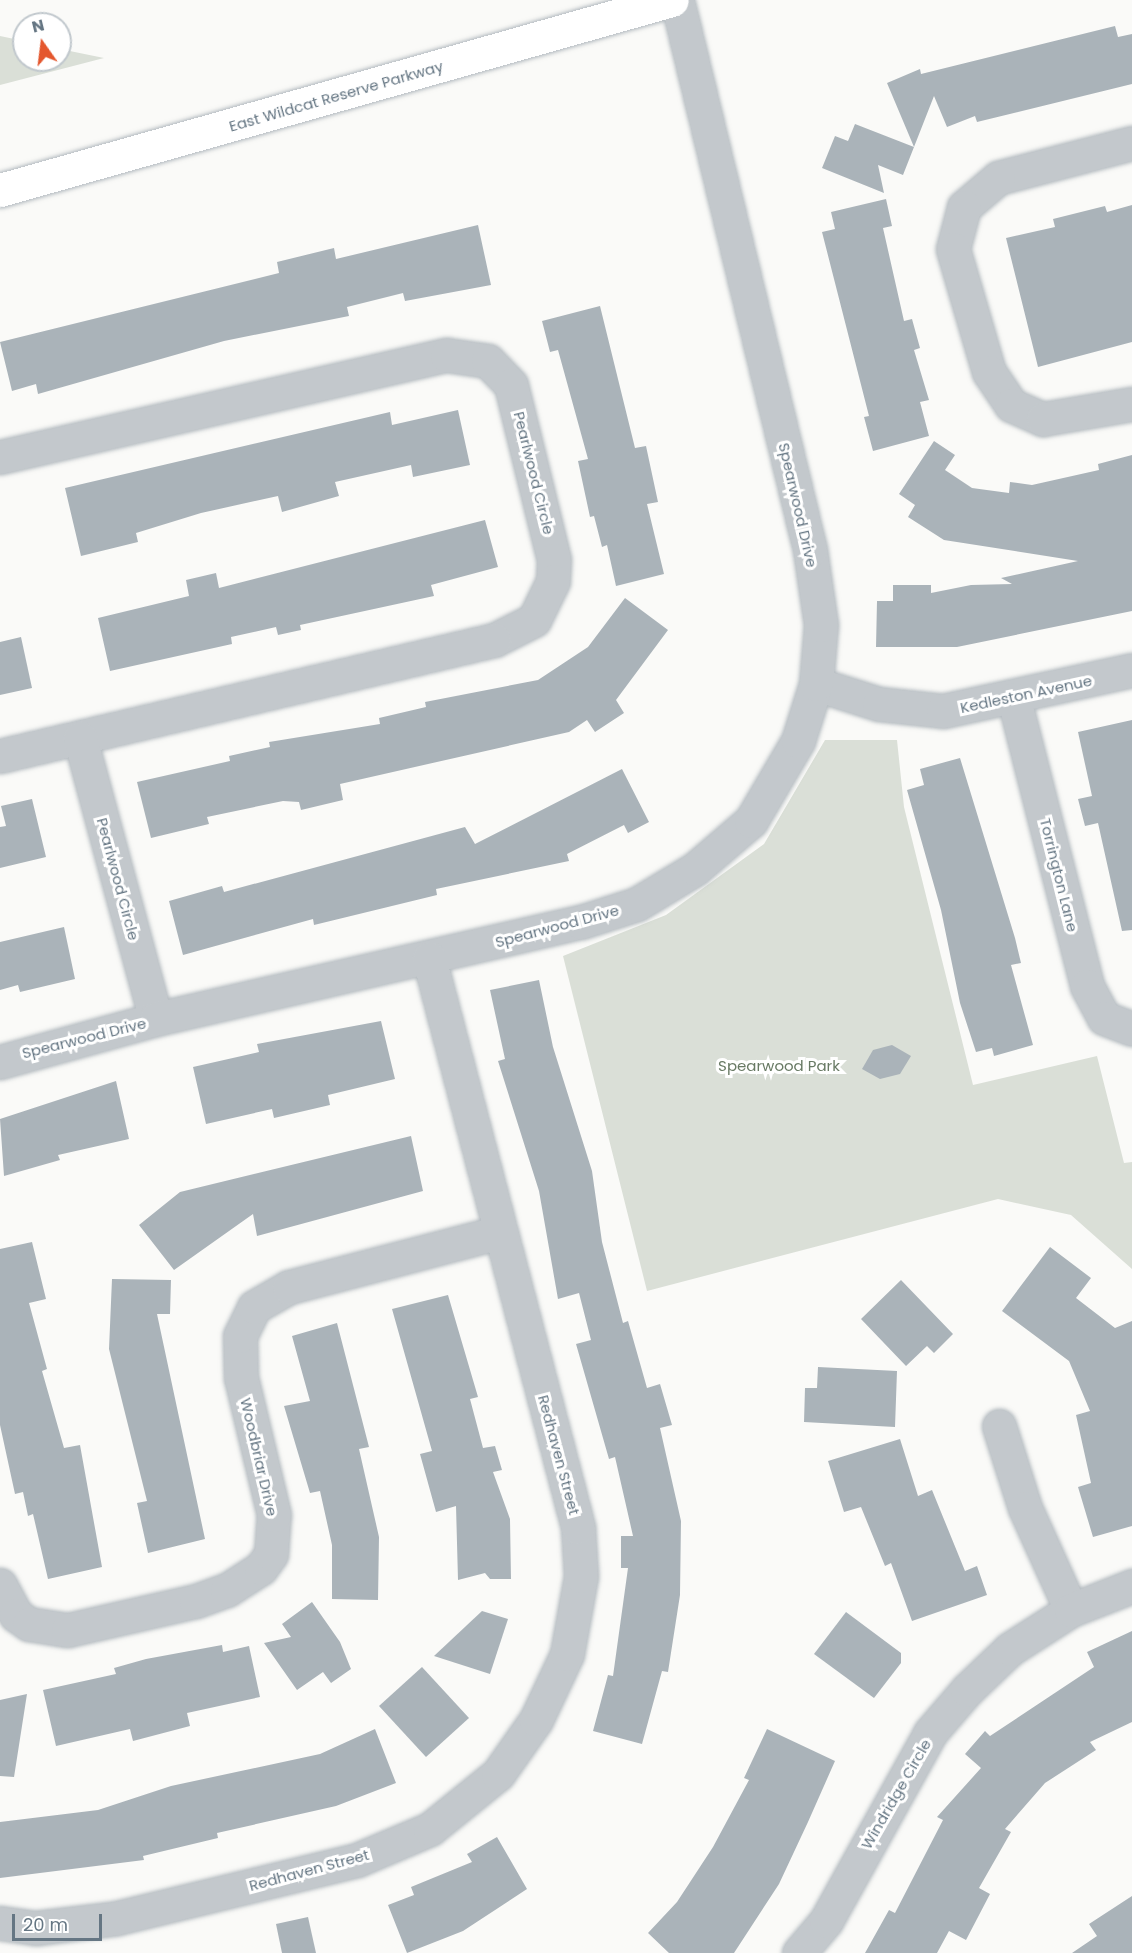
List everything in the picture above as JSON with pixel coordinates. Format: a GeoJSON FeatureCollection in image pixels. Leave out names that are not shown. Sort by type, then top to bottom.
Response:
{"type":"FeatureCollection","features":[{"type":"Feature","properties":{"kind":"main road","name":"East Wildcat Reserve Parkway"},"geometry":{"type":"LineString","coordinates":[[0,189],[672,0]]}},
{"type":"Feature","properties":{"kind":"street","name":"Spearwood Drive"},"geometry":{"type":"LineString","coordinates":[[0,1062],[156,1019],[429,958],[637,904],[695,869],[751,821],[798,741],[816,684],[821,625],[810,550],[677,0]]}},
{"type":"Feature","properties":{"kind":"street"},"geometry":{"type":"LineString","coordinates":[[1132,143],[998,178],[964,207],[953,249],[989,372],[1011,405],[1042,419],[1132,404]]}},
{"type":"Feature","properties":{"kind":"street","name":"Pearlwood Circle"},"geometry":{"type":"LineString","coordinates":[[0,457],[447,355],[488,361],[511,385],[554,560],[553,581],[534,620],[494,640],[0,756]]}},
{"type":"Feature","properties":{"kind":"street","name":"Kedleston Avenue"},"geometry":{"type":"LineString","coordinates":[[816,684],[879,704],[943,711],[1014,699],[1132,670]]}},
{"type":"Feature","properties":{"kind":"street","name":"Torrington Lane"},"geometry":{"type":"LineString","coordinates":[[1014,699],[1087,986],[1104,1018],[1132,1029]]}},
{"type":"Feature","properties":{"kind":"street","name":"Pearlwood Circle"},"geometry":{"type":"LineString","coordinates":[[80,738],[156,1019]]}},
{"type":"Feature","properties":{"kind":"street","name":"Redhaven Street"},"geometry":{"type":"LineString","coordinates":[[0,1923],[36,1928],[117,1918],[357,1860],[430,1829],[498,1774],[536,1720],[567,1654],[580,1576],[572,1496],[497,1233],[429,958]]}},
{"type":"Feature","properties":{"kind":"street","name":"Woodbriar Drive"},"geometry":{"type":"LineString","coordinates":[[0,1585],[16,1615],[29,1624],[68,1630],[196,1601],[227,1590],[261,1568],[271,1554],[274,1515],[241,1378],[240,1336],[254,1307],[289,1287],[497,1233]]}},
{"type":"Feature","properties":{"kind":"street"},"geometry":{"type":"LineString","coordinates":[[999,1426],[1025,1508],[1071,1610]]}},
{"type":"Feature","properties":{"kind":"street","name":"Windridge Circle"},"geometry":{"type":"LineString","coordinates":[[799,1953],[826,1921],[930,1733],[1010,1649],[1071,1610],[1132,1586]]}},
{"type":"Feature","properties":{"kind":"green space"},"geometry":{"type":"Polygon","coordinates":[[[0,36],[12,38],[12,72],[50,72],[0,85],[0,36]]]}},
{"type":"Feature","properties":{"kind":"green space"},"geometry":{"type":"Polygon","coordinates":[[[72,51],[104,58],[72,66],[72,51]]]}},
{"type":"Feature","properties":{"kind":"green space","name":"Spearwood Park"},"geometry":{"type":"Polygon","coordinates":[[[825,740],[897,740],[904,807],[973,1085],[1097,1056],[1124,1163],[1132,1162],[1132,1269],[1071,1215],[998,1199],[647,1291],[563,956],[666,915],[764,844],[825,740]]]}},
{"type":"Feature","properties":{"kind":"building"},"geometry":{"type":"Polygon","coordinates":[[[1115,26],[1118,37],[1132,34],[1132,84],[977,122],[975,116],[947,127],[934,96],[914,147],[887,83],[920,69],[921,74],[1115,26]]]}},
{"type":"Feature","properties":{"kind":"building"},"geometry":{"type":"Polygon","coordinates":[[[855,124],[914,147],[903,175],[878,165],[884,193],[822,168],[835,136],[848,141],[855,124]]]}},
{"type":"Feature","properties":{"kind":"building"},"geometry":{"type":"Polygon","coordinates":[[[886,199],[892,226],[883,228],[904,321],[912,319],[920,348],[914,350],[929,400],[920,402],[929,436],[873,451],[864,417],[869,416],[822,232],[835,229],[831,212],[886,199]]]}},
{"type":"Feature","properties":{"kind":"building"},"geometry":{"type":"Polygon","coordinates":[[[1132,205],[1132,342],[1038,367],[1006,238],[1055,227],[1053,219],[1105,206],[1107,212],[1132,205]]]}},
{"type":"Feature","properties":{"kind":"building"},"geometry":{"type":"Polygon","coordinates":[[[478,225],[491,285],[405,301],[403,293],[347,307],[349,316],[224,341],[38,394],[36,384],[12,391],[0,342],[279,273],[277,262],[334,248],[336,259],[478,225]]]}},
{"type":"Feature","properties":{"kind":"building"},"geometry":{"type":"Polygon","coordinates":[[[600,306],[635,448],[646,446],[658,502],[647,504],[664,574],[616,586],[607,545],[602,547],[594,516],[590,517],[578,461],[588,459],[558,350],[550,352],[542,321],[600,306]]]}},
{"type":"Feature","properties":{"kind":"building"},"geometry":{"type":"Polygon","coordinates":[[[458,410],[470,465],[413,477],[411,465],[335,482],[339,496],[282,512],[278,496],[201,513],[136,533],[138,542],[81,556],[65,488],[390,412],[392,425],[458,410]]]}},
{"type":"Feature","properties":{"kind":"building"},"geometry":{"type":"Polygon","coordinates":[[[934,441],[955,455],[945,470],[972,488],[1009,493],[1010,482],[1032,485],[1099,470],[1098,464],[1132,455],[1132,611],[957,647],[876,647],[877,601],[893,601],[893,585],[931,585],[931,593],[971,585],[1012,584],[1001,578],[1078,561],[944,540],[908,517],[915,505],[899,494],[934,441]]]}},
{"type":"Feature","properties":{"kind":"building"},"geometry":{"type":"Polygon","coordinates":[[[485,520],[498,567],[431,585],[434,596],[300,625],[301,630],[278,635],[276,627],[231,637],[232,644],[110,671],[98,618],[189,596],[186,580],[216,573],[219,588],[485,520]]]}},
{"type":"Feature","properties":{"kind":"building"},"geometry":{"type":"Polygon","coordinates":[[[625,598],[668,630],[616,700],[624,713],[595,732],[587,720],[569,732],[340,784],[343,800],[301,810],[299,802],[283,801],[207,817],[209,824],[151,838],[137,782],[230,761],[229,756],[270,747],[269,742],[380,724],[379,718],[426,707],[425,702],[538,680],[588,647],[625,598]]]}},
{"type":"Feature","properties":{"kind":"building"},"geometry":{"type":"Polygon","coordinates":[[[21,637],[32,688],[0,695],[0,642],[21,637]]]}},
{"type":"Feature","properties":{"kind":"building"},"geometry":{"type":"Polygon","coordinates":[[[1132,720],[1132,930],[1122,931],[1098,823],[1085,826],[1078,799],[1092,796],[1078,732],[1132,720]]]}},
{"type":"Feature","properties":{"kind":"building"},"geometry":{"type":"Polygon","coordinates":[[[960,758],[1015,938],[1021,963],[1011,965],[1033,1045],[994,1056],[992,1048],[976,1052],[960,1003],[941,910],[907,790],[924,785],[920,769],[960,758]]]}},
{"type":"Feature","properties":{"kind":"building"},"geometry":{"type":"Polygon","coordinates":[[[622,769],[649,822],[628,833],[624,825],[567,854],[569,861],[436,889],[437,895],[314,925],[313,919],[183,955],[169,901],[222,886],[224,892],[465,827],[475,844],[622,769]]]}},
{"type":"Feature","properties":{"kind":"building"},"geometry":{"type":"Polygon","coordinates":[[[32,799],[46,857],[0,868],[0,827],[6,826],[1,806],[32,799]]]}},
{"type":"Feature","properties":{"kind":"building"},"geometry":{"type":"Polygon","coordinates":[[[64,927],[75,979],[20,992],[18,985],[0,990],[0,942],[64,927]]]}},
{"type":"Feature","properties":{"kind":"building"},"geometry":{"type":"Polygon","coordinates":[[[539,980],[553,1047],[592,1171],[602,1242],[623,1323],[628,1321],[647,1388],[660,1384],[672,1425],[660,1428],[681,1521],[680,1595],[668,1672],[662,1671],[642,1744],[593,1731],[608,1675],[613,1676],[628,1568],[621,1568],[621,1536],[633,1536],[615,1457],[609,1459],[576,1344],[591,1340],[579,1293],[558,1299],[539,1191],[498,1061],[505,1059],[490,990],[539,980]]]}},
{"type":"Feature","properties":{"kind":"building"},"geometry":{"type":"Polygon","coordinates":[[[381,1021],[395,1079],[328,1095],[330,1105],[274,1118],[272,1109],[206,1124],[193,1067],[259,1052],[257,1044],[381,1021]]]}},
{"type":"Feature","properties":{"kind":"building"},"geometry":{"type":"Polygon","coordinates":[[[892,1045],[911,1056],[900,1074],[880,1079],[862,1069],[873,1050],[892,1045]]]}},
{"type":"Feature","properties":{"kind":"building"},"geometry":{"type":"Polygon","coordinates":[[[116,1081],[129,1139],[58,1155],[60,1160],[4,1176],[0,1119],[116,1081]]]}},
{"type":"Feature","properties":{"kind":"building"},"geometry":{"type":"Polygon","coordinates":[[[411,1136],[423,1191],[257,1236],[253,1214],[174,1270],[139,1225],[180,1192],[411,1136]]]}},
{"type":"Feature","properties":{"kind":"building"},"geometry":{"type":"Polygon","coordinates":[[[32,1242],[46,1299],[29,1303],[47,1369],[42,1371],[64,1448],[80,1445],[102,1567],[48,1579],[33,1514],[28,1516],[23,1492],[15,1494],[0,1425],[0,1249],[32,1242]]]}},
{"type":"Feature","properties":{"kind":"building"},"geometry":{"type":"Polygon","coordinates":[[[1050,1247],[1091,1278],[1076,1298],[1115,1328],[1132,1321],[1132,1526],[1093,1537],[1078,1487],[1091,1483],[1076,1415],[1090,1411],[1069,1361],[1002,1311],[1050,1247]]]}},
{"type":"Feature","properties":{"kind":"building"},"geometry":{"type":"Polygon","coordinates":[[[112,1279],[171,1280],[170,1314],[157,1314],[205,1539],[148,1553],[137,1503],[147,1501],[109,1349],[112,1279]]]}},
{"type":"Feature","properties":{"kind":"building"},"geometry":{"type":"Polygon","coordinates":[[[901,1280],[953,1334],[934,1353],[927,1346],[906,1366],[861,1319],[901,1280]]]}},
{"type":"Feature","properties":{"kind":"building"},"geometry":{"type":"Polygon","coordinates":[[[448,1295],[478,1397],[470,1399],[483,1448],[495,1446],[502,1470],[493,1472],[510,1519],[511,1579],[490,1579],[485,1573],[458,1580],[456,1506],[436,1512],[420,1454],[432,1451],[392,1309],[448,1295]]]}},
{"type":"Feature","properties":{"kind":"building"},"geometry":{"type":"Polygon","coordinates":[[[337,1323],[369,1447],[359,1449],[379,1537],[378,1600],[332,1599],[332,1545],[320,1491],[310,1493],[284,1406],[310,1401],[292,1336],[337,1323]]]}},
{"type":"Feature","properties":{"kind":"building"},"geometry":{"type":"Polygon","coordinates":[[[818,1367],[897,1371],[895,1427],[804,1422],[805,1388],[817,1388],[818,1367]]]}},
{"type":"Feature","properties":{"kind":"building"},"geometry":{"type":"Polygon","coordinates":[[[900,1439],[918,1496],[932,1490],[965,1571],[977,1566],[987,1595],[912,1621],[891,1563],[885,1566],[861,1507],[844,1512],[828,1461],[900,1439]]]}},
{"type":"Feature","properties":{"kind":"building"},"geometry":{"type":"Polygon","coordinates":[[[312,1602],[340,1642],[351,1669],[331,1683],[323,1672],[297,1690],[264,1643],[291,1637],[282,1624],[312,1602]]]}},
{"type":"Feature","properties":{"kind":"building"},"geometry":{"type":"Polygon","coordinates":[[[482,1611],[508,1619],[490,1674],[434,1656],[482,1611]]]}},
{"type":"Feature","properties":{"kind":"building"},"geometry":{"type":"Polygon","coordinates":[[[846,1612],[901,1653],[901,1663],[874,1698],[814,1654],[846,1612]]]}},
{"type":"Feature","properties":{"kind":"building"},"geometry":{"type":"Polygon","coordinates":[[[1132,1631],[1132,1722],[1090,1742],[1096,1750],[1045,1783],[1005,1829],[1011,1832],[979,1888],[990,1894],[966,1940],[949,1931],[937,1953],[865,1953],[889,1910],[895,1913],[943,1820],[937,1817],[981,1768],[965,1754],[985,1731],[990,1736],[1094,1667],[1087,1652],[1132,1631]]]}},
{"type":"Feature","properties":{"kind":"building"},"geometry":{"type":"Polygon","coordinates":[[[222,1645],[223,1652],[249,1646],[260,1697],[187,1713],[190,1726],[133,1741],[130,1729],[56,1746],[43,1690],[116,1674],[114,1668],[146,1659],[222,1645]]]}},
{"type":"Feature","properties":{"kind":"building"},"geometry":{"type":"Polygon","coordinates":[[[422,1667],[469,1718],[426,1757],[379,1706],[422,1667]]]}},
{"type":"Feature","properties":{"kind":"building"},"geometry":{"type":"Polygon","coordinates":[[[27,1694],[14,1777],[0,1776],[0,1700],[27,1694]]]}},
{"type":"Feature","properties":{"kind":"building"},"geometry":{"type":"Polygon","coordinates":[[[375,1729],[396,1783],[336,1806],[217,1833],[218,1838],[143,1856],[144,1860],[0,1878],[0,1822],[98,1810],[171,1786],[320,1754],[375,1729]]]}},
{"type":"Feature","properties":{"kind":"building"},"geometry":{"type":"Polygon","coordinates":[[[767,1729],[835,1761],[779,1884],[734,1953],[669,1953],[648,1933],[677,1902],[713,1847],[749,1780],[744,1778],[767,1729]]]}},
{"type":"Feature","properties":{"kind":"building"},"geometry":{"type":"Polygon","coordinates":[[[497,1837],[527,1889],[463,1931],[407,1953],[388,1905],[414,1895],[411,1887],[472,1862],[467,1854],[497,1837]]]}},
{"type":"Feature","properties":{"kind":"building"},"geometry":{"type":"Polygon","coordinates":[[[1132,1896],[1132,1953],[1072,1953],[1097,1936],[1089,1924],[1132,1896]]]}},
{"type":"Feature","properties":{"kind":"building"},"geometry":{"type":"Polygon","coordinates":[[[308,1917],[316,1953],[282,1953],[276,1924],[308,1917]]]}}]}
